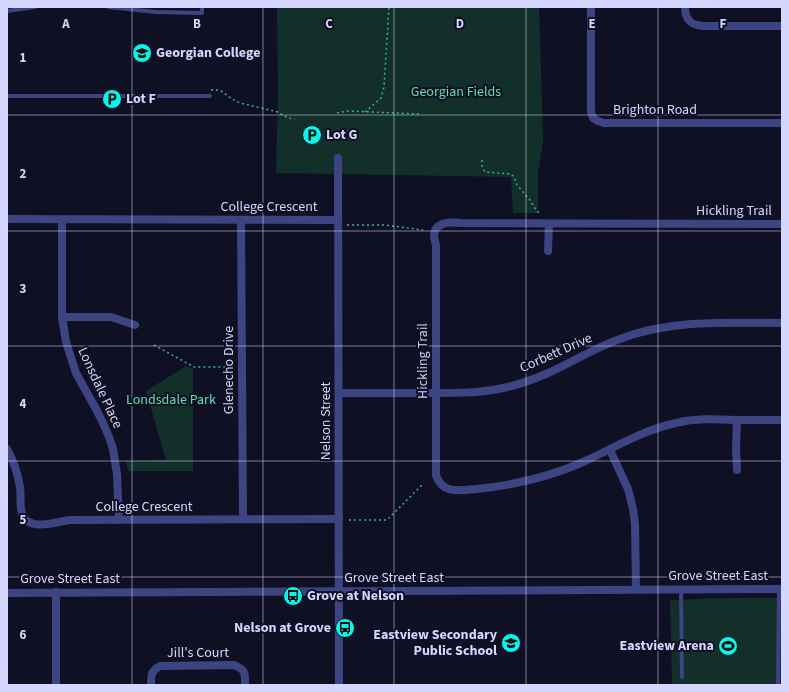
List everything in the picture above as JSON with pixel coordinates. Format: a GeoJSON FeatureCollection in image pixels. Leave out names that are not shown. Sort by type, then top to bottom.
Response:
{"type":"FeatureCollection","features":[{"type":"Feature","properties":{"kind":"street","name":"Brighton Road"},"geometry":{"type":"LineString","coordinates":[[591,7],[591,112],[593,118],[604,123],[782,123]]}},
{"type":"Feature","properties":{"kind":"street"},"geometry":{"type":"LineString","coordinates":[[685,7],[687,18],[696,25],[782,26]]}},
{"type":"Feature","properties":{"kind":"street","name":"Nelson Street"},"geometry":{"type":"LineString","coordinates":[[338,158],[339,685]]}},
{"type":"Feature","properties":{"kind":"street","name":"College Crescent"},"geometry":{"type":"LineString","coordinates":[[7,219],[338,220]]}},
{"type":"Feature","properties":{"kind":"street","name":"Lonsdale Place"},"geometry":{"type":"LineString","coordinates":[[62,220],[62,317],[66,342],[76,373],[103,423],[111,443],[117,474],[119,520]]}},
{"type":"Feature","properties":{"kind":"street","name":"Glenecho Drive"},"geometry":{"type":"LineString","coordinates":[[241,220],[243,519]]}},
{"type":"Feature","properties":{"kind":"street","name":"Hickling Trail"},"geometry":{"type":"LineString","coordinates":[[782,224],[549,224],[451,222],[440,225],[434,236],[436,245],[436,475],[438,482],[450,490],[492,487],[535,479],[571,468],[652,430],[677,422],[713,419],[782,420]]}},
{"type":"Feature","properties":{"kind":"street"},"geometry":{"type":"LineString","coordinates":[[548,251],[549,224]]}},
{"type":"Feature","properties":{"kind":"street"},"geometry":{"type":"LineString","coordinates":[[62,317],[111,317],[135,325]]}},
{"type":"Feature","properties":{"kind":"street","name":"Corbett Drive"},"geometry":{"type":"LineString","coordinates":[[339,393],[482,392],[520,384],[546,374],[620,338],[639,332],[661,327],[686,324],[782,323]]}},
{"type":"Feature","properties":{"kind":"street"},"geometry":{"type":"LineString","coordinates":[[737,420],[737,470]]}},
{"type":"Feature","properties":{"kind":"street","name":"College Crescent"},"geometry":{"type":"LineString","coordinates":[[7,449],[14,464],[21,488],[22,515],[25,520],[37,525],[69,520],[339,519]]}},
{"type":"Feature","properties":{"kind":"street"},"geometry":{"type":"LineString","coordinates":[[610,450],[628,489],[633,509],[635,524],[636,589]]}},
{"type":"Feature","properties":{"kind":"street","name":"Grove Street East"},"geometry":{"type":"LineString","coordinates":[[7,593],[780,589]]}},
{"type":"Feature","properties":{"kind":"street"},"geometry":{"type":"LineString","coordinates":[[56,592],[56,685]]}},
{"type":"Feature","properties":{"kind":"street","name":"Jill's Court"},"geometry":{"type":"LineString","coordinates":[[151,685],[151,676],[154,670],[160,666],[234,665],[242,668],[245,675],[245,685]]}},
{"type":"Feature","properties":{"kind":"lane"},"geometry":{"type":"LineString","coordinates":[[7,11],[35,7]]}},
{"type":"Feature","properties":{"kind":"lane"},"geometry":{"type":"LineString","coordinates":[[108,7],[202,13],[202,7]]}},
{"type":"Feature","properties":{"kind":"lane"},"geometry":{"type":"LineString","coordinates":[[7,96],[210,96]]}},
{"type":"Feature","properties":{"kind":"lane"},"geometry":{"type":"LineString","coordinates":[[681,589],[682,677]]}},
{"type":"Feature","properties":{"kind":"lane"},"geometry":{"type":"LineString","coordinates":[[778,685],[780,589]]}},
{"type":"Feature","properties":{"kind":"path"},"geometry":{"type":"LineString","coordinates":[[365,112],[381,98],[384,87],[389,7]]}},
{"type":"Feature","properties":{"kind":"path"},"geometry":{"type":"LineString","coordinates":[[210,90],[220,90],[240,103],[278,112],[288,118],[295,119]]}},
{"type":"Feature","properties":{"kind":"path"},"geometry":{"type":"LineString","coordinates":[[337,113],[348,111],[420,114]]}},
{"type":"Feature","properties":{"kind":"path"},"geometry":{"type":"LineString","coordinates":[[482,160],[482,166],[485,172],[511,174],[517,185],[540,214]]}},
{"type":"Feature","properties":{"kind":"path"},"geometry":{"type":"LineString","coordinates":[[347,225],[385,225],[423,230]]}},
{"type":"Feature","properties":{"kind":"path"},"geometry":{"type":"LineString","coordinates":[[154,345],[194,368],[232,368]]}},
{"type":"Feature","properties":{"kind":"path"},"geometry":{"type":"LineString","coordinates":[[348,520],[387,520],[424,483]]}},
{"type":"Feature","properties":{"kind":"green space","name":"Georgian Fields"},"geometry":{"type":"Polygon","coordinates":[[[277,7],[539,7],[543,141],[538,173],[538,213],[513,213],[511,177],[276,173],[278,99],[277,7]]]}},
{"type":"Feature","properties":{"kind":"green space","name":"Londsdale Park"},"geometry":{"type":"Polygon","coordinates":[[[186,366],[193,369],[193,471],[128,471],[126,461],[166,460],[146,391],[186,366]]]}},
{"type":"Feature","properties":{"kind":"green space"},"geometry":{"type":"Polygon","coordinates":[[[709,598],[782,598],[782,685],[672,685],[670,600],[709,598]]]}},
{"type":"Feature","properties":{"kind":"place","name":"Georgian College"},"geometry":{"type":"Point","coordinates":[142,53]}},
{"type":"Feature","properties":{"kind":"place","name":"Lot F"},"geometry":{"type":"Point","coordinates":[112,99]}},
{"type":"Feature","properties":{"kind":"place","name":"Lot G"},"geometry":{"type":"Point","coordinates":[312,135]}},
{"type":"Feature","properties":{"kind":"place","name":"Grove at Nelson"},"geometry":{"type":"Point","coordinates":[293,596]}},
{"type":"Feature","properties":{"kind":"place","name":"Nelson at Grove"},"geometry":{"type":"Point","coordinates":[345,628]}},
{"type":"Feature","properties":{"kind":"place","name":"Eastview Secondary Public School"},"geometry":{"type":"Point","coordinates":[511,643]}},
{"type":"Feature","properties":{"kind":"place","name":"Eastview Arena"},"geometry":{"type":"Point","coordinates":[728,646]}}]}
